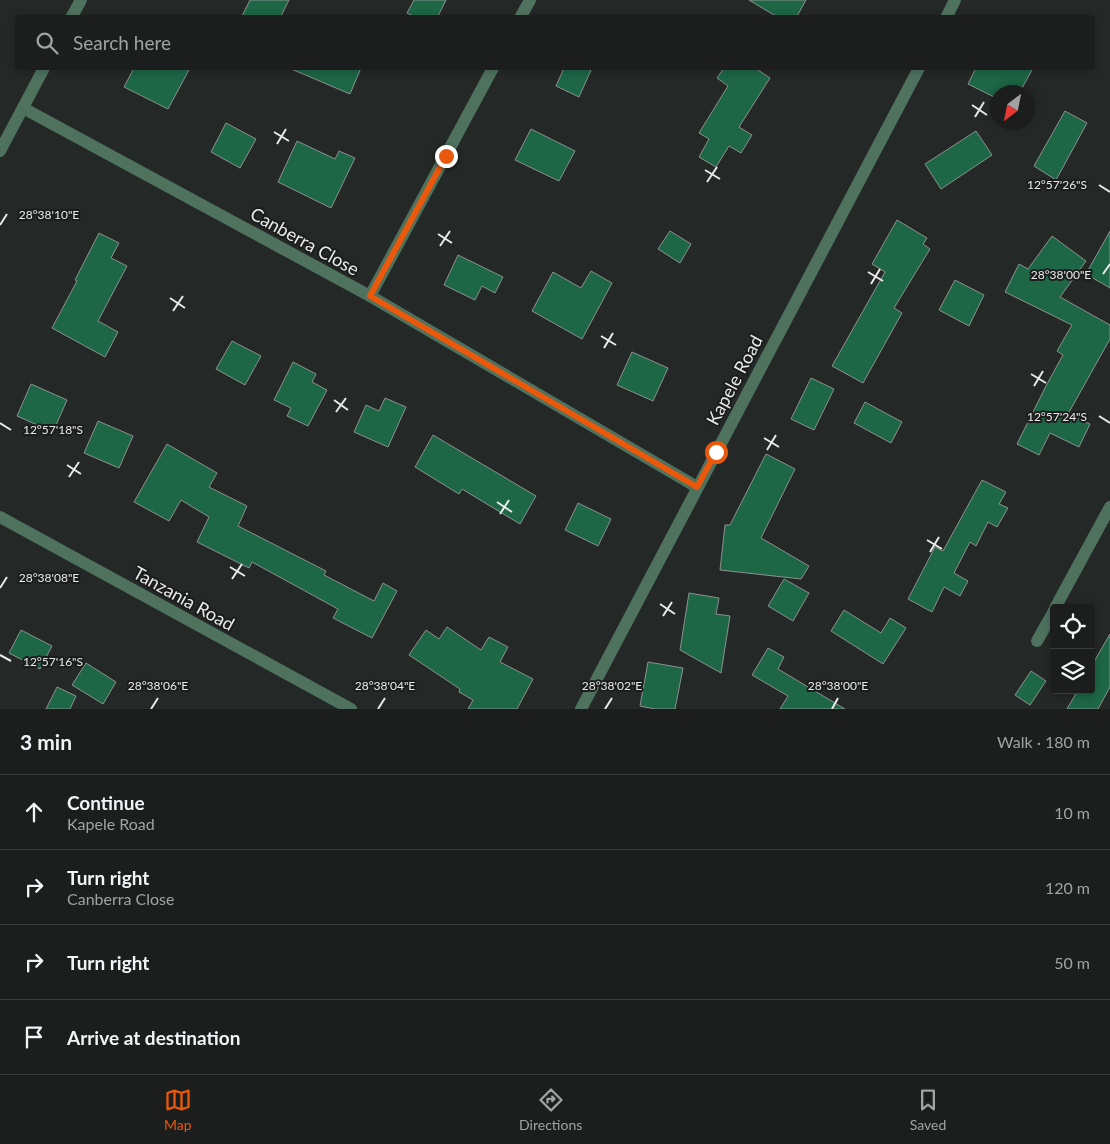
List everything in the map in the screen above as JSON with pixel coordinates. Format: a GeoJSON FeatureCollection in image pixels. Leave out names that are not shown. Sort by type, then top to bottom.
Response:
{"type":"FeatureCollection","features":[{"type":"Feature","properties":{"kind":"street"},"geometry":{"type":"LineString","coordinates":[[72,15],[80,0]]}},
{"type":"Feature","properties":{"kind":"street"},"geometry":{"type":"LineString","coordinates":[[522,15],[530,0]]}},
{"type":"Feature","properties":{"kind":"street"},"geometry":{"type":"LineString","coordinates":[[948,15],[955,0]]}},
{"type":"Feature","properties":{"kind":"street"},"geometry":{"type":"LineString","coordinates":[[0,151],[43,70]]}},
{"type":"Feature","properties":{"kind":"street"},"geometry":{"type":"LineString","coordinates":[[370,296],[492,70]]}},
{"type":"Feature","properties":{"kind":"street","name":"Kapele Road"},"geometry":{"type":"LineString","coordinates":[[580,709],[918,70]]}},
{"type":"Feature","properties":{"kind":"street","name":"Canberra Close"},"geometry":{"type":"LineString","coordinates":[[23,108],[370,296],[697,487]]}},
{"type":"Feature","properties":{"kind":"street"},"geometry":{"type":"LineString","coordinates":[[1057,604],[1110,506]]}},
{"type":"Feature","properties":{"kind":"street","name":"Tanzania Road"},"geometry":{"type":"LineString","coordinates":[[0,517],[351,709]]}},
{"type":"Feature","properties":{"kind":"street"},"geometry":{"type":"LineString","coordinates":[[1037,641],[1050,617]]}},
{"type":"Feature","properties":{"kind":"building"},"geometry":{"type":"Polygon","coordinates":[[[250,0],[289,0],[282,15],[242,15],[250,0]]]}},
{"type":"Feature","properties":{"kind":"building"},"geometry":{"type":"Polygon","coordinates":[[[414,0],[446,0],[438,15],[411,15],[407,13],[414,0]]]}},
{"type":"Feature","properties":{"kind":"building"},"geometry":{"type":"Polygon","coordinates":[[[749,0],[806,0],[798,15],[774,15],[749,0]]]}},
{"type":"Feature","properties":{"kind":"building"},"geometry":{"type":"Polygon","coordinates":[[[133,70],[189,70],[168,109],[124,87],[133,70]]]}},
{"type":"Feature","properties":{"kind":"building"},"geometry":{"type":"Polygon","coordinates":[[[294,70],[360,70],[350,94],[294,70]]]}},
{"type":"Feature","properties":{"kind":"building"},"geometry":{"type":"Polygon","coordinates":[[[563,70],[591,70],[579,97],[556,86],[563,70]]]}},
{"type":"Feature","properties":{"kind":"building"},"geometry":{"type":"Polygon","coordinates":[[[723,70],[758,70],[770,78],[739,127],[752,135],[741,153],[729,146],[716,167],[699,157],[709,139],[699,133],[728,86],[717,78],[723,70]]]}},
{"type":"Feature","properties":{"kind":"building"},"geometry":{"type":"Polygon","coordinates":[[[975,70],[1032,70],[1024,85],[990,85],[990,95],[968,84],[975,70]]]}},
{"type":"Feature","properties":{"kind":"building"},"geometry":{"type":"Polygon","coordinates":[[[1065,111],[1087,123],[1056,180],[1034,166],[1065,111]]]}},
{"type":"Feature","properties":{"kind":"building"},"geometry":{"type":"Polygon","coordinates":[[[226,123],[256,139],[240,168],[211,152],[226,123]]]}},
{"type":"Feature","properties":{"kind":"building"},"geometry":{"type":"Polygon","coordinates":[[[531,129],[575,151],[559,181],[515,160],[531,129]]]}},
{"type":"Feature","properties":{"kind":"building"},"geometry":{"type":"Polygon","coordinates":[[[976,131],[992,155],[941,189],[925,164],[976,131]]]}},
{"type":"Feature","properties":{"kind":"building"},"geometry":{"type":"Polygon","coordinates":[[[297,141],[335,159],[339,151],[355,158],[331,208],[278,182],[297,141]]]}},
{"type":"Feature","properties":{"kind":"building"},"geometry":{"type":"Polygon","coordinates":[[[897,220],[927,238],[923,244],[930,249],[894,308],[902,313],[863,383],[832,366],[885,272],[872,264],[897,220]]]}},
{"type":"Feature","properties":{"kind":"building"},"geometry":{"type":"Polygon","coordinates":[[[670,231],[691,244],[680,263],[658,249],[670,231]]]}},
{"type":"Feature","properties":{"kind":"building"},"geometry":{"type":"Polygon","coordinates":[[[1110,231],[1110,288],[1086,274],[1110,231]]]}},
{"type":"Feature","properties":{"kind":"building"},"geometry":{"type":"Polygon","coordinates":[[[99,233],[119,243],[111,258],[127,266],[98,321],[118,332],[105,357],[52,328],[77,281],[75,280],[99,233]]]}},
{"type":"Feature","properties":{"kind":"building"},"geometry":{"type":"Polygon","coordinates":[[[1052,236],[1086,261],[1060,297],[1110,325],[1110,339],[1068,414],[1090,424],[1079,447],[1050,433],[1039,455],[1017,444],[1063,355],[1057,351],[1072,325],[1005,292],[1019,264],[1028,269],[1052,236]]]}},
{"type":"Feature","properties":{"kind":"building"},"geometry":{"type":"Polygon","coordinates":[[[458,255],[503,277],[495,293],[482,286],[475,300],[444,285],[458,255]]]}},
{"type":"Feature","properties":{"kind":"building"},"geometry":{"type":"Polygon","coordinates":[[[591,271],[612,283],[582,339],[532,311],[553,272],[581,288],[591,271]]]}},
{"type":"Feature","properties":{"kind":"building"},"geometry":{"type":"Polygon","coordinates":[[[955,280],[984,295],[969,326],[939,310],[955,280]]]}},
{"type":"Feature","properties":{"kind":"building"},"geometry":{"type":"Polygon","coordinates":[[[232,341],[261,356],[245,385],[216,369],[232,341]]]}},
{"type":"Feature","properties":{"kind":"building"},"geometry":{"type":"Polygon","coordinates":[[[632,352],[668,368],[653,401],[617,385],[632,352]]]}},
{"type":"Feature","properties":{"kind":"building"},"geometry":{"type":"Polygon","coordinates":[[[293,362],[316,374],[312,382],[327,390],[308,426],[287,416],[291,408],[274,400],[293,362]]]}},
{"type":"Feature","properties":{"kind":"building"},"geometry":{"type":"Polygon","coordinates":[[[811,378],[834,389],[814,430],[791,419],[811,378]]]}},
{"type":"Feature","properties":{"kind":"building"},"geometry":{"type":"Polygon","coordinates":[[[31,384],[67,400],[53,432],[17,416],[31,384]]]}},
{"type":"Feature","properties":{"kind":"building"},"geometry":{"type":"Polygon","coordinates":[[[385,398],[406,407],[388,447],[354,432],[366,405],[379,411],[385,398]]]}},
{"type":"Feature","properties":{"kind":"building"},"geometry":{"type":"Polygon","coordinates":[[[865,402],[902,422],[891,443],[854,423],[865,402]]]}},
{"type":"Feature","properties":{"kind":"building"},"geometry":{"type":"Polygon","coordinates":[[[98,421],[133,436],[119,468],[84,453],[98,421]]]}},
{"type":"Feature","properties":{"kind":"building"},"geometry":{"type":"Polygon","coordinates":[[[433,435],[536,496],[520,524],[462,489],[459,494],[415,467],[433,435]]]}},
{"type":"Feature","properties":{"kind":"building"},"geometry":{"type":"Polygon","coordinates":[[[167,444],[217,473],[209,487],[247,506],[238,526],[326,571],[324,575],[374,601],[383,583],[397,591],[372,638],[333,618],[338,609],[252,562],[249,568],[197,542],[209,517],[181,500],[169,521],[134,502],[167,444]]]}},
{"type":"Feature","properties":{"kind":"building"},"geometry":{"type":"Polygon","coordinates":[[[766,454],[795,469],[761,538],[809,566],[801,579],[720,570],[725,525],[730,525],[766,454]]]}},
{"type":"Feature","properties":{"kind":"building"},"geometry":{"type":"Polygon","coordinates":[[[982,480],[1006,492],[999,504],[1008,508],[997,527],[988,522],[976,546],[970,542],[954,573],[968,581],[960,596],[944,587],[932,612],[908,599],[935,547],[943,551],[982,480]]]}},
{"type":"Feature","properties":{"kind":"building"},"geometry":{"type":"Polygon","coordinates":[[[578,503],[611,519],[598,546],[565,530],[578,503]]]}},
{"type":"Feature","properties":{"kind":"building"},"geometry":{"type":"Polygon","coordinates":[[[784,579],[809,593],[793,621],[768,606],[784,579]]]}},
{"type":"Feature","properties":{"kind":"building"},"geometry":{"type":"Polygon","coordinates":[[[689,593],[719,598],[716,614],[730,616],[721,673],[680,650],[689,593]]]}},
{"type":"Feature","properties":{"kind":"building"},"geometry":{"type":"Polygon","coordinates":[[[844,610],[881,633],[890,618],[906,628],[883,664],[831,631],[844,610]]]}},
{"type":"Feature","properties":{"kind":"building"},"geometry":{"type":"Polygon","coordinates":[[[447,627],[481,650],[489,637],[508,647],[500,662],[533,679],[517,709],[468,709],[473,700],[459,692],[460,689],[409,655],[426,630],[439,639],[447,627]]]}},
{"type":"Feature","properties":{"kind":"building"},"geometry":{"type":"Polygon","coordinates":[[[21,630],[52,646],[40,669],[9,653],[21,630]]]}},
{"type":"Feature","properties":{"kind":"building"},"geometry":{"type":"Polygon","coordinates":[[[1110,634],[1110,687],[1098,709],[1067,709],[1076,694],[1095,694],[1095,660],[1110,634]]]}},
{"type":"Feature","properties":{"kind":"building"},"geometry":{"type":"Polygon","coordinates":[[[768,648],[784,657],[778,669],[845,709],[780,709],[788,696],[752,675],[768,648]]]}},
{"type":"Feature","properties":{"kind":"building"},"geometry":{"type":"Polygon","coordinates":[[[648,662],[683,668],[675,709],[655,709],[640,706],[648,662]]]}},
{"type":"Feature","properties":{"kind":"building"},"geometry":{"type":"Polygon","coordinates":[[[86,663],[116,682],[103,704],[72,685],[86,663]]]}},
{"type":"Feature","properties":{"kind":"building"},"geometry":{"type":"Polygon","coordinates":[[[1031,671],[1046,681],[1030,705],[1015,695],[1031,671]]]}},
{"type":"Feature","properties":{"kind":"building"},"geometry":{"type":"Polygon","coordinates":[[[57,687],[76,696],[70,709],[46,709],[57,687]]]}},
{"type":"Feature","properties":{"kind":"route"},"geometry":{"type":"LineString","coordinates":[[446,156],[370,296],[697,487],[716,452]]}}]}
